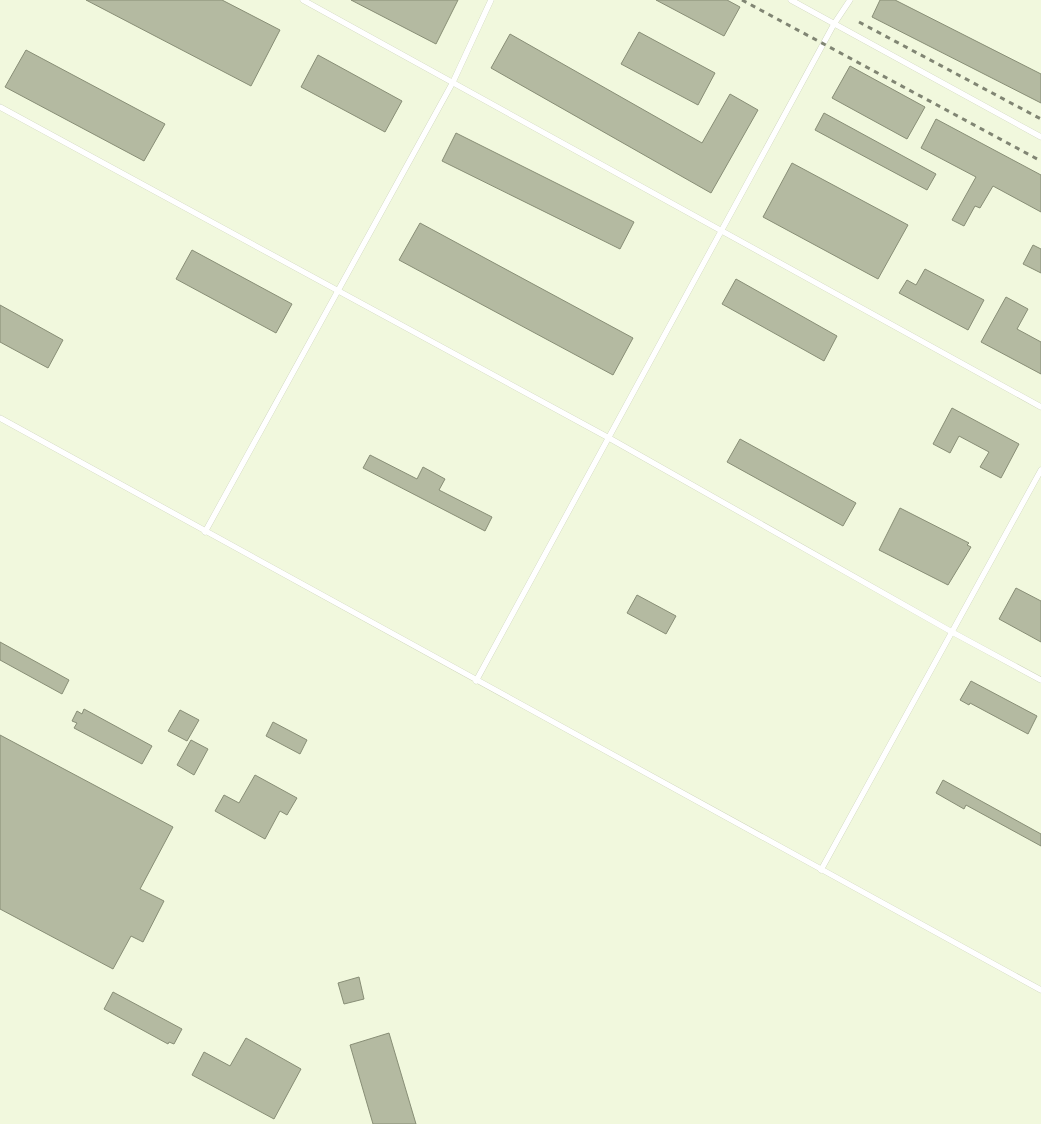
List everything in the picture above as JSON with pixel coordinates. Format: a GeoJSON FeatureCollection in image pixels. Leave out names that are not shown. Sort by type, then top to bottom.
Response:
{"type":"FeatureCollection","features":[{"type":"Feature","properties":{"kind":"lane"},"geometry":{"type":"LineString","coordinates":[[303,0],[1041,407]]}},
{"type":"Feature","properties":{"kind":"lane"},"geometry":{"type":"LineString","coordinates":[[205,532],[453,82],[491,0]]}},
{"type":"Feature","properties":{"kind":"lane"},"geometry":{"type":"LineString","coordinates":[[791,0],[1041,137]]}},
{"type":"Feature","properties":{"kind":"lane"},"geometry":{"type":"LineString","coordinates":[[476,681],[834,24],[850,0]]}},
{"type":"Feature","properties":{"kind":"lane"},"geometry":{"type":"LineString","coordinates":[[0,107],[609,438],[952,632],[1041,680]]}},
{"type":"Feature","properties":{"kind":"lane"},"geometry":{"type":"LineString","coordinates":[[0,418],[476,681],[1041,990]]}},
{"type":"Feature","properties":{"kind":"lane"},"geometry":{"type":"LineString","coordinates":[[820,870],[1041,470]]}},
{"type":"Feature","properties":{"kind":"building"},"geometry":{"type":"Polygon","coordinates":[[[86,0],[222,0],[280,30],[251,86],[86,0]]]}},
{"type":"Feature","properties":{"kind":"building"},"geometry":{"type":"Polygon","coordinates":[[[351,0],[458,0],[436,44],[351,0]]]}},
{"type":"Feature","properties":{"kind":"building"},"geometry":{"type":"Polygon","coordinates":[[[656,0],[727,0],[740,7],[724,36],[656,0]]]}},
{"type":"Feature","properties":{"kind":"building"},"geometry":{"type":"Polygon","coordinates":[[[880,0],[895,0],[1041,74],[1041,103],[872,17],[880,0]]]}},
{"type":"Feature","properties":{"kind":"building"},"geometry":{"type":"Polygon","coordinates":[[[639,32],[715,73],[698,105],[621,64],[639,32]]]}},
{"type":"Feature","properties":{"kind":"building"},"geometry":{"type":"Polygon","coordinates":[[[510,34],[702,143],[730,94],[758,110],[711,193],[491,68],[510,34]]]}},
{"type":"Feature","properties":{"kind":"building"},"geometry":{"type":"Polygon","coordinates":[[[26,50],[165,124],[144,161],[5,87],[26,50]]]}},
{"type":"Feature","properties":{"kind":"building"},"geometry":{"type":"Polygon","coordinates":[[[318,55],[402,101],[385,132],[301,87],[318,55]]]}},
{"type":"Feature","properties":{"kind":"building"},"geometry":{"type":"Polygon","coordinates":[[[850,66],[925,107],[907,139],[832,98],[850,66]]]}},
{"type":"Feature","properties":{"kind":"building"},"geometry":{"type":"Polygon","coordinates":[[[824,113],[936,174],[927,190],[815,130],[824,113]]]}},
{"type":"Feature","properties":{"kind":"building"},"geometry":{"type":"Polygon","coordinates":[[[936,119],[1041,175],[1041,212],[993,186],[980,208],[975,206],[964,226],[952,220],[976,177],[921,148],[936,119]]]}},
{"type":"Feature","properties":{"kind":"building"},"geometry":{"type":"Polygon","coordinates":[[[456,133],[634,222],[620,249],[442,161],[456,133]]]}},
{"type":"Feature","properties":{"kind":"building"},"geometry":{"type":"Polygon","coordinates":[[[792,163],[908,225],[878,279],[763,217],[792,163]]]}},
{"type":"Feature","properties":{"kind":"building"},"geometry":{"type":"Polygon","coordinates":[[[420,223],[633,338],[613,375],[399,260],[420,223]]]}},
{"type":"Feature","properties":{"kind":"building"},"geometry":{"type":"Polygon","coordinates":[[[1033,245],[1041,249],[1041,273],[1023,264],[1033,245]]]}},
{"type":"Feature","properties":{"kind":"building"},"geometry":{"type":"Polygon","coordinates":[[[192,250],[292,304],[276,333],[176,279],[192,250]]]}},
{"type":"Feature","properties":{"kind":"building"},"geometry":{"type":"Polygon","coordinates":[[[925,269],[984,300],[968,330],[899,293],[907,280],[916,285],[925,269]]]}},
{"type":"Feature","properties":{"kind":"building"},"geometry":{"type":"Polygon","coordinates":[[[736,279],[837,336],[824,361],[722,304],[736,279]]]}},
{"type":"Feature","properties":{"kind":"building"},"geometry":{"type":"Polygon","coordinates":[[[1006,297],[1028,309],[1017,329],[1041,342],[1041,374],[981,342],[1006,297]]]}},
{"type":"Feature","properties":{"kind":"building"},"geometry":{"type":"Polygon","coordinates":[[[0,305],[63,340],[48,368],[0,342],[0,305]]]}},
{"type":"Feature","properties":{"kind":"building"},"geometry":{"type":"Polygon","coordinates":[[[952,408],[1019,444],[1001,478],[980,467],[989,452],[959,436],[950,453],[933,444],[952,408]]]}},
{"type":"Feature","properties":{"kind":"building"},"geometry":{"type":"Polygon","coordinates":[[[740,439],[856,503],[843,526],[727,462],[740,439]]]}},
{"type":"Feature","properties":{"kind":"building"},"geometry":{"type":"Polygon","coordinates":[[[370,455],[417,479],[423,467],[445,479],[439,490],[492,517],[485,531],[363,468],[370,455]]]}},
{"type":"Feature","properties":{"kind":"building"},"geometry":{"type":"Polygon","coordinates":[[[900,508],[969,543],[967,545],[971,547],[948,585],[879,550],[900,508]]]}},
{"type":"Feature","properties":{"kind":"building"},"geometry":{"type":"Polygon","coordinates":[[[1016,588],[1041,601],[1041,642],[999,619],[1016,588]]]}},
{"type":"Feature","properties":{"kind":"building"},"geometry":{"type":"Polygon","coordinates":[[[637,595],[676,616],[666,634],[627,613],[637,595]]]}},
{"type":"Feature","properties":{"kind":"building"},"geometry":{"type":"Polygon","coordinates":[[[0,642],[69,680],[62,694],[0,660],[0,642]]]}},
{"type":"Feature","properties":{"kind":"building"},"geometry":{"type":"Polygon","coordinates":[[[971,681],[1037,716],[1028,734],[970,703],[969,705],[960,700],[971,681]]]}},
{"type":"Feature","properties":{"kind":"building"},"geometry":{"type":"Polygon","coordinates":[[[84,709],[152,746],[142,764],[74,728],[77,723],[72,721],[77,711],[82,714],[84,709]]]}},
{"type":"Feature","properties":{"kind":"building"},"geometry":{"type":"Polygon","coordinates":[[[180,710],[199,720],[187,741],[168,731],[180,710]]]}},
{"type":"Feature","properties":{"kind":"building"},"geometry":{"type":"Polygon","coordinates":[[[273,722],[307,740],[300,754],[266,736],[273,722]]]}},
{"type":"Feature","properties":{"kind":"building"},"geometry":{"type":"Polygon","coordinates":[[[0,735],[173,827],[140,889],[164,901],[143,942],[131,936],[113,969],[0,909],[0,735]]]}},
{"type":"Feature","properties":{"kind":"building"},"geometry":{"type":"Polygon","coordinates":[[[191,740],[208,749],[194,775],[177,765],[191,740]]]}},
{"type":"Feature","properties":{"kind":"building"},"geometry":{"type":"Polygon","coordinates":[[[255,775],[297,798],[287,815],[280,811],[265,839],[215,811],[224,795],[239,803],[255,775]]]}},
{"type":"Feature","properties":{"kind":"building"},"geometry":{"type":"Polygon","coordinates":[[[943,780],[1041,834],[1041,846],[966,805],[964,809],[936,793],[943,780]]]}},
{"type":"Feature","properties":{"kind":"building"},"geometry":{"type":"Polygon","coordinates":[[[359,977],[364,999],[344,1004],[338,983],[359,977]]]}},
{"type":"Feature","properties":{"kind":"building"},"geometry":{"type":"Polygon","coordinates":[[[113,992],[182,1029],[174,1044],[169,1042],[168,1044],[104,1009],[113,992]]]}},
{"type":"Feature","properties":{"kind":"building"},"geometry":{"type":"Polygon","coordinates":[[[389,1033],[416,1124],[373,1124],[350,1045],[389,1033]]]}},
{"type":"Feature","properties":{"kind":"building"},"geometry":{"type":"Polygon","coordinates":[[[246,1038],[301,1069],[274,1119],[192,1075],[204,1052],[230,1066],[246,1038]]]}},
{"type":"Feature","properties":{"kind":"railway"},"geometry":{"type":"LineString","coordinates":[[742,0],[1041,161]]}},
{"type":"Feature","properties":{"kind":"railway"},"geometry":{"type":"LineString","coordinates":[[859,22],[1041,119]]}}]}
